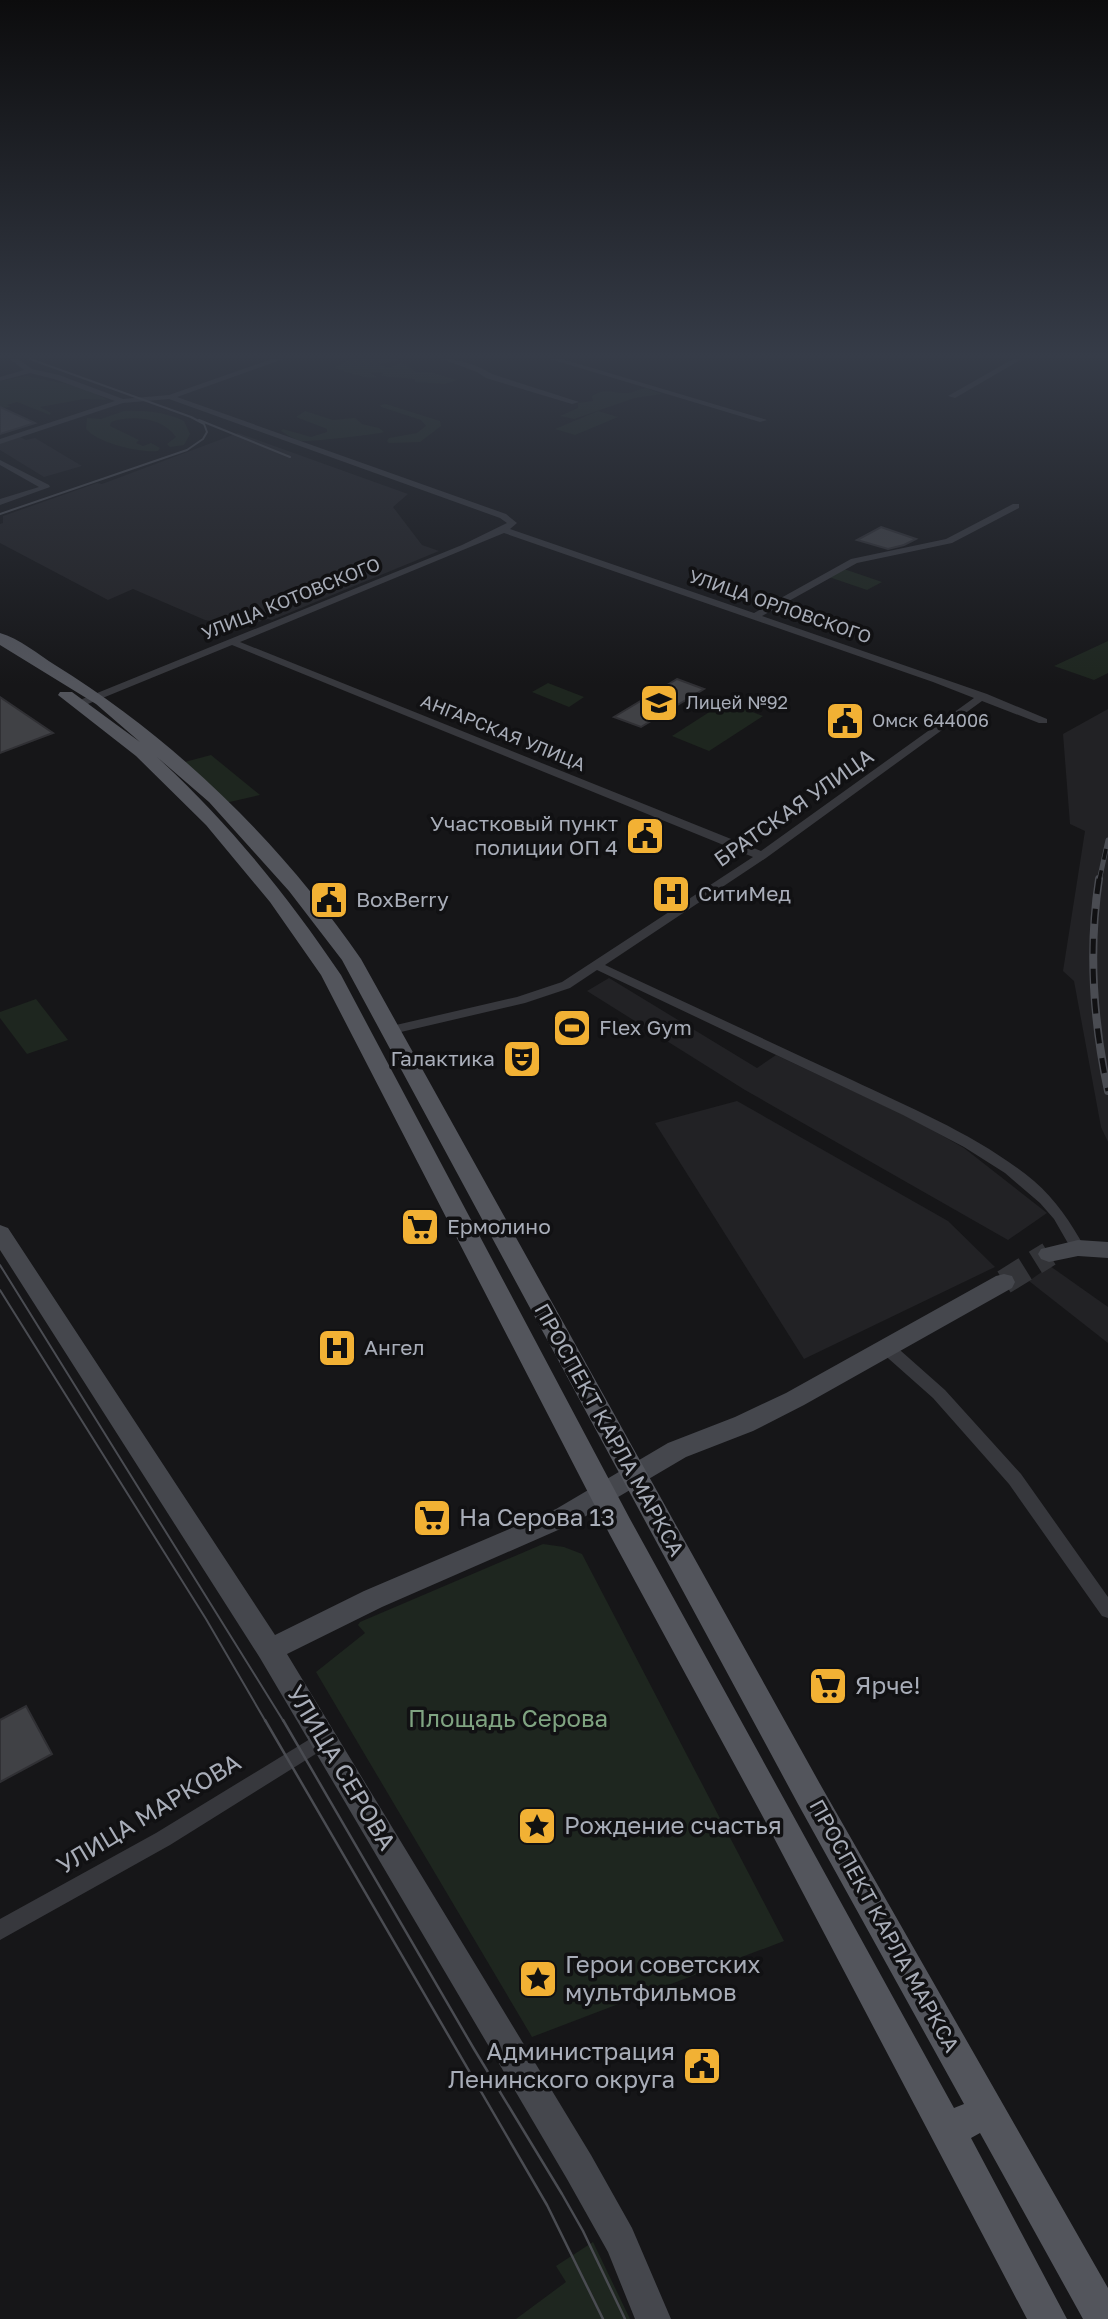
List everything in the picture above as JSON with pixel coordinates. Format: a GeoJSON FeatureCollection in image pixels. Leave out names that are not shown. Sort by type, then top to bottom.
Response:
{"type":"FeatureCollection","features":[{"type":"Feature","properties":{"kind":"main road","name":"ПРОСПЕКТ КАРЛА МАРКСА"},"geometry":{"type":"LineString","coordinates":[[0,638],[88,700],[196,804],[273,894],[319,955],[603,1493],[1048,2319]]}},
{"type":"Feature","properties":{"kind":"main road","name":"ПРОСПЕКТ КАРЛА МАРКСА"},"geometry":{"type":"LineString","coordinates":[[0,653],[131,723],[215,798],[288,877],[351,959],[388,1031],[1104,2319]]}},
{"type":"Feature","properties":{"kind":"main road"},"geometry":{"type":"LineString","coordinates":[[947,2130],[988,2111]]}},
{"type":"Feature","properties":{"kind":"street"},"geometry":{"type":"LineString","coordinates":[[0,502],[46,487],[10,467]]}},
{"type":"Feature","properties":{"kind":"street","name":"УЛИЦА КОТОВСКОГО"},"geometry":{"type":"LineString","coordinates":[[88,700],[504,530],[513,523],[503,516],[366,467]]}},
{"type":"Feature","properties":{"kind":"street"},"geometry":{"type":"LineString","coordinates":[[756,615],[853,561],[950,541],[1016,506]]}},
{"type":"Feature","properties":{"kind":"street","name":"УЛИЦА ОРЛОВСКОГО"},"geometry":{"type":"LineString","coordinates":[[504,530],[756,615],[984,696],[1043,721]]}},
{"type":"Feature","properties":{"kind":"street","name":"АНГАРСКАЯ УЛИЦА"},"geometry":{"type":"LineString","coordinates":[[232,642],[762,856]]}},
{"type":"Feature","properties":{"kind":"street","name":"БРАТСКАЯ УЛИЦА"},"geometry":{"type":"LineString","coordinates":[[388,1031],[550,991],[596,965],[762,856],[984,696]]}},
{"type":"Feature","properties":{"kind":"street"},"geometry":{"type":"LineString","coordinates":[[596,965],[908,1112],[956,1138],[995,1162],[1040,1196],[1058,1215],[1078,1248]]}},
{"type":"Feature","properties":{"kind":"street","name":"УЛИЦА СЕРОВА"},"geometry":{"type":"LineString","coordinates":[[0,1233],[270,1650],[620,2240],[653,2319]]}},
{"type":"Feature","properties":{"kind":"street"},"geometry":{"type":"LineString","coordinates":[[1049,1254],[1078,1248],[1108,1250]]}},
{"type":"Feature","properties":{"kind":"street"},"geometry":{"type":"LineString","coordinates":[[270,1650],[373,1599],[565,1516],[677,1450],[744,1424],[795,1399],[1004,1282]]}},
{"type":"Feature","properties":{"kind":"street"},"geometry":{"type":"LineString","coordinates":[[886,1347],[939,1394],[1015,1479],[1108,1611]]}},
{"type":"Feature","properties":{"kind":"street","name":"УЛИЦА МАРКОВА"},"geometry":{"type":"LineString","coordinates":[[0,1930],[163,1839],[323,1739]]}},
{"type":"Feature","properties":{"kind":"shaded area"},"geometry":{"type":"Polygon","coordinates":[[[28,467],[78,467],[44,477],[28,467]]]}},
{"type":"Feature","properties":{"kind":"shaded area"},"geometry":{"type":"Polygon","coordinates":[[[147,467],[333,467],[408,494],[393,507],[422,545],[439,551],[272,620],[242,627],[205,620],[133,589],[108,600],[0,543],[3,516],[97,483],[102,484],[147,467]]]}},
{"type":"Feature","properties":{"kind":"shaded area"},"geometry":{"type":"Polygon","coordinates":[[[1108,709],[1108,1142],[1101,1127],[1074,981],[1063,971],[1085,831],[1070,824],[1063,734],[1108,709]]]}},
{"type":"Feature","properties":{"kind":"shaded area"},"geometry":{"type":"Polygon","coordinates":[[[609,978],[757,1068],[776,1055],[913,1119],[964,1148],[1047,1213],[1008,1240],[745,1090],[587,991],[609,978]]]}},
{"type":"Feature","properties":{"kind":"shaded area"},"geometry":{"type":"Polygon","coordinates":[[[737,1101],[948,1221],[995,1267],[804,1359],[655,1123],[737,1101]]]}},
{"type":"Feature","properties":{"kind":"shaded area"},"geometry":{"type":"Polygon","coordinates":[[[1050,1266],[1108,1307],[1108,1343],[1029,1281],[1050,1266]]]}},
{"type":"Feature","properties":{"kind":"green space"},"geometry":{"type":"Polygon","coordinates":[[[844,569],[882,582],[867,590],[829,577],[844,569]]]}},
{"type":"Feature","properties":{"kind":"green space"},"geometry":{"type":"Polygon","coordinates":[[[1108,641],[1108,673],[1094,680],[1054,666],[1108,641]]]}},
{"type":"Feature","properties":{"kind":"green space"},"geometry":{"type":"Polygon","coordinates":[[[548,683],[584,697],[569,707],[532,692],[548,683]]]}},
{"type":"Feature","properties":{"kind":"green space"},"geometry":{"type":"Polygon","coordinates":[[[725,702],[763,716],[709,751],[672,736],[725,702]]]}},
{"type":"Feature","properties":{"kind":"green space"},"geometry":{"type":"Polygon","coordinates":[[[211,755],[260,795],[225,803],[181,763],[211,755]]]}},
{"type":"Feature","properties":{"kind":"green space"},"geometry":{"type":"Polygon","coordinates":[[[36,999],[68,1040],[27,1054],[0,1018],[0,1012],[36,999]]]}},
{"type":"Feature","properties":{"kind":"green space","name":"Площадь Серова"},"geometry":{"type":"Polygon","coordinates":[[[543,1544],[564,1547],[582,1554],[784,1941],[532,2037],[316,1672],[365,1633],[358,1625],[360,1622],[543,1544]]]}},
{"type":"Feature","properties":{"kind":"green space"},"geometry":{"type":"Polygon","coordinates":[[[593,2242],[630,2319],[516,2319],[566,2282],[556,2266],[593,2242]]]}},
{"type":"Feature","properties":{"kind":"building"},"geometry":{"type":"Polygon","coordinates":[[[881,527],[916,539],[888,549],[857,540],[881,527]]]}},
{"type":"Feature","properties":{"kind":"building","name":"Лицей №92"},"geometry":{"type":"Polygon","coordinates":[[[677,679],[704,689],[641,727],[614,717],[677,679]]]}},
{"type":"Feature","properties":{"kind":"building"},"geometry":{"type":"Polygon","coordinates":[[[0,697],[25,714],[53,733],[0,753],[0,697]]]}},
{"type":"Feature","properties":{"kind":"building"},"geometry":{"type":"Polygon","coordinates":[[[26,1706],[52,1754],[0,1782],[0,1720],[26,1706]]]}},
{"type":"Feature","properties":{"kind":"tunnel"},"geometry":{"type":"LineString","coordinates":[[1004,1282],[1049,1254]]}},
{"type":"Feature","properties":{"kind":"tram line"},"geometry":{"type":"LineString","coordinates":[[0,514],[137,467]]}},
{"type":"Feature","properties":{"kind":"tram line"},"geometry":{"type":"LineString","coordinates":[[0,1265],[284,1722]]}},
{"type":"Feature","properties":{"kind":"tram line"},"geometry":{"type":"LineString","coordinates":[[0,1290],[206,1619],[266,1722]]}},
{"type":"Feature","properties":{"kind":"tram line"},"geometry":{"type":"LineString","coordinates":[[265,1720],[547,2205],[603,2319]]}},
{"type":"Feature","properties":{"kind":"tram line"},"geometry":{"type":"LineString","coordinates":[[283,1720],[474,2049],[562,2194],[583,2231],[625,2319]]}},
{"type":"Feature","properties":{"kind":"railway"},"geometry":{"type":"LineString","coordinates":[[1099,881],[1108,840]]}},
{"type":"Feature","properties":{"kind":"railway"},"geometry":{"type":"LineString","coordinates":[[1099,879],[1094,933],[1094,985],[1108,1091]]}},
{"type":"Feature","properties":{"kind":"place","name":"Лицей №92"},"geometry":{"type":"Point","coordinates":[659,703]}},
{"type":"Feature","properties":{"kind":"place","name":"Омск 644006"},"geometry":{"type":"Point","coordinates":[845,721]}},
{"type":"Feature","properties":{"kind":"place","name":"Участковый пункт полиции ОП 4"},"geometry":{"type":"Point","coordinates":[645,836]}},
{"type":"Feature","properties":{"kind":"place","name":"СитиМед"},"geometry":{"type":"Point","coordinates":[671,894]}},
{"type":"Feature","properties":{"kind":"place","name":"BoxBerry"},"geometry":{"type":"Point","coordinates":[329,900]}},
{"type":"Feature","properties":{"kind":"place","name":"Flex Gym"},"geometry":{"type":"Point","coordinates":[572,1028]}},
{"type":"Feature","properties":{"kind":"place","name":"Галактика"},"geometry":{"type":"Point","coordinates":[522,1059]}},
{"type":"Feature","properties":{"kind":"place","name":"Ермолино"},"geometry":{"type":"Point","coordinates":[420,1227]}},
{"type":"Feature","properties":{"kind":"place","name":"Ангел"},"geometry":{"type":"Point","coordinates":[337,1348]}},
{"type":"Feature","properties":{"kind":"place","name":"На Серова 13"},"geometry":{"type":"Point","coordinates":[432,1518]}},
{"type":"Feature","properties":{"kind":"place","name":"Ярче!"},"geometry":{"type":"Point","coordinates":[828,1686]}},
{"type":"Feature","properties":{"kind":"place","name":"Рождение счастья"},"geometry":{"type":"Point","coordinates":[537,1826]}},
{"type":"Feature","properties":{"kind":"place","name":"Герои советских мультфильмов"},"geometry":{"type":"Point","coordinates":[538,1979]}},
{"type":"Feature","properties":{"kind":"place","name":"Администрация Ленинского округа"},"geometry":{"type":"Point","coordinates":[702,2066]}}]}
